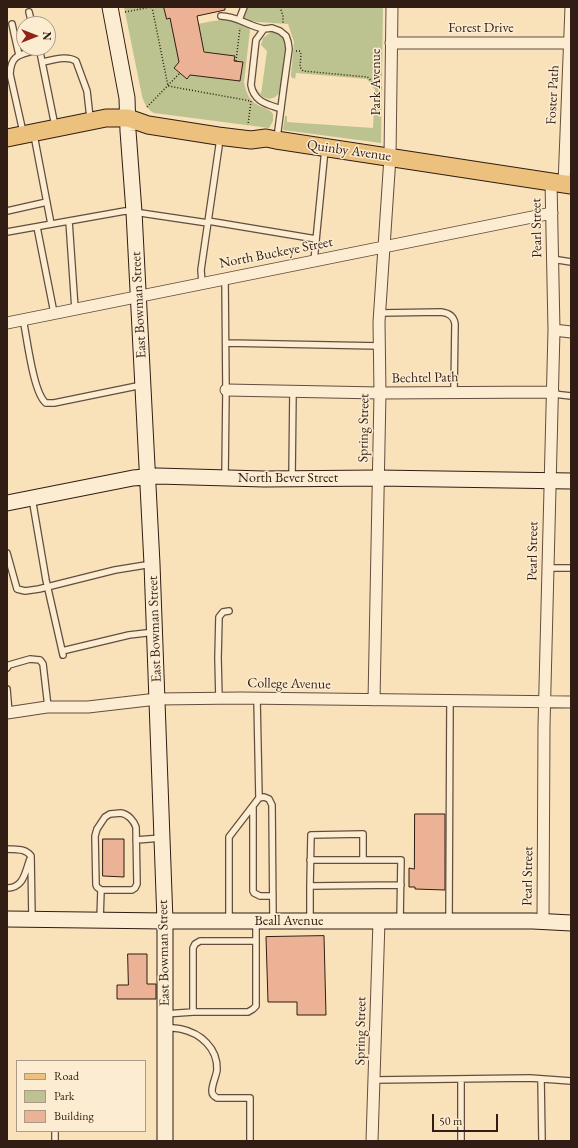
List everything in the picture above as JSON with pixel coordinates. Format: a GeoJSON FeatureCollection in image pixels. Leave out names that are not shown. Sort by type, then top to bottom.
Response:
{"type":"FeatureCollection","features":[{"type":"Feature","properties":{"kind":"main road","name":"East Bowman Street"},"geometry":{"type":"LineString","coordinates":[[110,7],[127,98],[134,212],[143,296],[143,385],[158,699],[165,921],[165,1141]]}},
{"type":"Feature","properties":{"kind":"main road","name":"Quinby Avenue"},"geometry":{"type":"LineString","coordinates":[[21,135],[106,118],[128,118],[148,125],[218,136],[251,140],[266,138],[562,184]]}},
{"type":"Feature","properties":{"kind":"main road","name":"North Bever Street"},"geometry":{"type":"LineString","coordinates":[[7,503],[133,478],[157,476],[292,479],[378,478],[571,481]]}},
{"type":"Feature","properties":{"kind":"main road","name":"Beall Avenue"},"geometry":{"type":"LineString","coordinates":[[7,919],[165,921],[543,921],[571,923]]}},
{"type":"Feature","properties":{"kind":"street","name":"Park Avenue"},"geometry":{"type":"LineString","coordinates":[[390,157],[392,7]]}},
{"type":"Feature","properties":{"kind":"street","name":"Foster Path"},"geometry":{"type":"LineString","coordinates":[[562,184],[571,43],[571,7]]}},
{"type":"Feature","properties":{"kind":"street","name":"Forest Drive"},"geometry":{"type":"LineString","coordinates":[[391,43],[571,43]]}},
{"type":"Feature","properties":{"kind":"street","name":"Spring Street"},"geometry":{"type":"LineString","coordinates":[[374,700],[380,393],[380,313],[390,157]]}},
{"type":"Feature","properties":{"kind":"street","name":"Pearl Street"},"geometry":{"type":"LineString","coordinates":[[543,921],[548,568],[554,330],[552,214],[562,184]]}},
{"type":"Feature","properties":{"kind":"street","name":"North Buckeye Street"},"geometry":{"type":"LineString","coordinates":[[7,323],[552,214]]}},
{"type":"Feature","properties":{"kind":"street"},"geometry":{"type":"LineString","coordinates":[[554,330],[571,332]]}},
{"type":"Feature","properties":{"kind":"street","name":"Bechtel Path"},"geometry":{"type":"LineString","coordinates":[[226,390],[380,393],[553,393]]}},
{"type":"Feature","properties":{"kind":"street","name":"College Avenue"},"geometry":{"type":"LineString","coordinates":[[8,713],[48,707],[88,707],[158,699],[571,702]]}},
{"type":"Feature","properties":{"kind":"street","name":"Spring Street"},"geometry":{"type":"LineString","coordinates":[[372,1141],[379,921]]}},
{"type":"Feature","properties":{"kind":"lane"},"geometry":{"type":"LineString","coordinates":[[240,20],[244,7]]}},
{"type":"Feature","properties":{"kind":"lane"},"geometry":{"type":"LineString","coordinates":[[29,12],[30,16]]}},
{"type":"Feature","properties":{"kind":"lane"},"geometry":{"type":"LineString","coordinates":[[221,16],[228,16],[240,20],[253,27],[264,29],[272,28],[280,31],[286,36],[289,49],[276,140]]}},
{"type":"Feature","properties":{"kind":"lane"},"geometry":{"type":"LineString","coordinates":[[12,24],[16,42]]}},
{"type":"Feature","properties":{"kind":"lane"},"geometry":{"type":"LineString","coordinates":[[264,29],[256,40],[250,85],[252,92],[258,99],[281,109]]}},
{"type":"Feature","properties":{"kind":"lane"},"geometry":{"type":"LineString","coordinates":[[18,56],[13,59],[10,66],[10,74],[21,135],[47,202],[51,224]]}},
{"type":"Feature","properties":{"kind":"lane"},"geometry":{"type":"LineString","coordinates":[[41,56],[56,128]]}},
{"type":"Feature","properties":{"kind":"lane"},"geometry":{"type":"LineString","coordinates":[[43,62],[64,58],[70,58],[76,61],[86,91],[91,121]]}},
{"type":"Feature","properties":{"kind":"lane"},"geometry":{"type":"LineString","coordinates":[[202,283],[201,270],[219,146],[218,136]]}},
{"type":"Feature","properties":{"kind":"lane"},"geometry":{"type":"LineString","coordinates":[[314,261],[326,147]]}},
{"type":"Feature","properties":{"kind":"lane"},"geometry":{"type":"LineString","coordinates":[[7,211],[47,202]]}},
{"type":"Feature","properties":{"kind":"lane"},"geometry":{"type":"LineString","coordinates":[[7,232],[125,211],[316,239]]}},
{"type":"Feature","properties":{"kind":"lane"},"geometry":{"type":"LineString","coordinates":[[69,221],[75,309]]}},
{"type":"Feature","properties":{"kind":"lane"},"geometry":{"type":"LineString","coordinates":[[37,227],[54,313]]}},
{"type":"Feature","properties":{"kind":"lane"},"geometry":{"type":"LineString","coordinates":[[552,259],[571,262]]}},
{"type":"Feature","properties":{"kind":"lane"},"geometry":{"type":"LineString","coordinates":[[225,280],[225,478]]}},
{"type":"Feature","properties":{"kind":"lane"},"geometry":{"type":"LineString","coordinates":[[380,313],[441,312],[451,316],[455,324],[454,392]]}},
{"type":"Feature","properties":{"kind":"lane"},"geometry":{"type":"LineString","coordinates":[[23,319],[35,380],[42,398],[46,403],[54,403],[143,385]]}},
{"type":"Feature","properties":{"kind":"lane"},"geometry":{"type":"LineString","coordinates":[[226,343],[380,346]]}},
{"type":"Feature","properties":{"kind":"lane"},"geometry":{"type":"LineString","coordinates":[[292,479],[293,392]]}},
{"type":"Feature","properties":{"kind":"lane"},"geometry":{"type":"LineString","coordinates":[[553,393],[571,396]]}},
{"type":"Feature","properties":{"kind":"lane"},"geometry":{"type":"LineString","coordinates":[[32,498],[62,653],[129,635],[155,632]]}},
{"type":"Feature","properties":{"kind":"lane"},"geometry":{"type":"LineString","coordinates":[[7,552],[17,589],[25,591],[115,570],[152,564]]}},
{"type":"Feature","properties":{"kind":"lane"},"geometry":{"type":"LineString","coordinates":[[548,568],[571,568]]}},
{"type":"Feature","properties":{"kind":"lane"},"geometry":{"type":"LineString","coordinates":[[219,699],[219,617],[223,612],[228,611]]}},
{"type":"Feature","properties":{"kind":"lane"},"geometry":{"type":"LineString","coordinates":[[7,668],[9,665],[30,660],[40,660],[43,664],[48,707]]}},
{"type":"Feature","properties":{"kind":"lane"},"geometry":{"type":"LineString","coordinates":[[7,689],[8,713]]}},
{"type":"Feature","properties":{"kind":"lane"},"geometry":{"type":"LineString","coordinates":[[229,921],[228,837],[259,798],[256,699]]}},
{"type":"Feature","properties":{"kind":"lane"},"geometry":{"type":"LineString","coordinates":[[449,921],[450,701]]}},
{"type":"Feature","properties":{"kind":"lane"},"geometry":{"type":"LineString","coordinates":[[259,798],[264,797],[269,799],[272,806],[272,921]]}},
{"type":"Feature","properties":{"kind":"lane"},"geometry":{"type":"LineString","coordinates":[[253,806],[253,891],[260,896],[272,896]]}},
{"type":"Feature","properties":{"kind":"lane"},"geometry":{"type":"LineString","coordinates":[[121,813],[126,815],[135,824],[137,884],[132,890],[101,890],[97,888],[96,885],[95,836],[97,829],[105,816],[121,813]]}},
{"type":"Feature","properties":{"kind":"lane"},"geometry":{"type":"LineString","coordinates":[[310,921],[311,835],[363,834],[363,860]]}},
{"type":"Feature","properties":{"kind":"lane"},"geometry":{"type":"LineString","coordinates":[[136,840],[162,838]]}},
{"type":"Feature","properties":{"kind":"lane"},"geometry":{"type":"LineString","coordinates":[[7,849],[24,850],[31,856],[32,919]]}},
{"type":"Feature","properties":{"kind":"lane"},"geometry":{"type":"LineString","coordinates":[[7,888],[16,887],[21,883],[31,856]]}},
{"type":"Feature","properties":{"kind":"lane"},"geometry":{"type":"LineString","coordinates":[[310,860],[401,860],[400,921]]}},
{"type":"Feature","properties":{"kind":"lane"},"geometry":{"type":"LineString","coordinates":[[310,886],[401,885]]}},
{"type":"Feature","properties":{"kind":"lane"},"geometry":{"type":"LineString","coordinates":[[100,920],[101,890]]}},
{"type":"Feature","properties":{"kind":"lane"},"geometry":{"type":"LineString","coordinates":[[165,1020],[193,1012],[248,1012],[256,1006],[256,921]]}},
{"type":"Feature","properties":{"kind":"lane"},"geometry":{"type":"LineString","coordinates":[[193,1012],[193,948],[195,944],[200,941],[256,941]]}},
{"type":"Feature","properties":{"kind":"lane"},"geometry":{"type":"LineString","coordinates":[[165,1020],[206,1041],[212,1049],[216,1057],[217,1064],[217,1071],[212,1092],[214,1096],[217,1098],[250,1098],[250,1141]]}},
{"type":"Feature","properties":{"kind":"lane"},"geometry":{"type":"LineString","coordinates":[[461,1079],[461,1141]]}},
{"type":"Feature","properties":{"kind":"lane"},"geometry":{"type":"LineString","coordinates":[[375,1080],[541,1079],[571,1081]]}},
{"type":"Feature","properties":{"kind":"lane"},"geometry":{"type":"LineString","coordinates":[[541,1079],[542,1141]]}},
{"type":"Feature","properties":{"kind":"path"},"geometry":{"type":"LineString","coordinates":[[125,12],[151,7],[168,86]]}},
{"type":"Feature","properties":{"kind":"path"},"geometry":{"type":"LineString","coordinates":[[280,7],[283,16],[283,23]]}},
{"type":"Feature","properties":{"kind":"path"},"geometry":{"type":"LineString","coordinates":[[236,61],[240,20]]}},
{"type":"Feature","properties":{"kind":"path"},"geometry":{"type":"LineString","coordinates":[[294,50],[300,52],[300,67],[303,71],[367,77],[376,87],[382,88]]}},
{"type":"Feature","properties":{"kind":"path"},"geometry":{"type":"LineString","coordinates":[[147,107],[180,73]]}},
{"type":"Feature","properties":{"kind":"path"},"geometry":{"type":"LineString","coordinates":[[168,86],[251,101],[248,125]]}},
{"type":"Feature","properties":{"kind":"green space"},"geometry":{"type":"Polygon","coordinates":[[[124,7],[159,7],[164,8],[167,19],[180,16],[179,62],[174,68],[187,79],[190,75],[240,81],[242,62],[234,61],[234,56],[206,52],[203,49],[198,24],[218,20],[230,20],[249,28],[244,82],[247,94],[254,103],[268,109],[273,114],[273,121],[269,128],[154,113],[149,110],[142,96],[124,7]]]}},
{"type":"Feature","properties":{"kind":"green space"},"geometry":{"type":"Polygon","coordinates":[[[248,7],[383,7],[381,143],[283,130],[285,116],[287,116],[287,122],[373,128],[375,90],[367,79],[296,73],[295,79],[291,77],[294,42],[288,24],[253,21],[252,23],[243,19],[248,7]]]}},
{"type":"Feature","properties":{"kind":"green space"},"geometry":{"type":"Polygon","coordinates":[[[271,32],[278,33],[282,36],[285,41],[286,53],[282,86],[276,96],[269,99],[259,94],[255,88],[261,94],[267,51],[261,45],[263,38],[271,32]]]}},
{"type":"Feature","properties":{"kind":"building"},"geometry":{"type":"Polygon","coordinates":[[[164,7],[225,7],[225,10],[197,16],[204,52],[235,56],[234,61],[243,62],[240,81],[190,75],[187,79],[174,68],[179,62],[170,18],[167,19],[164,7]]]}},
{"type":"Feature","properties":{"kind":"building"},"geometry":{"type":"Polygon","coordinates":[[[415,814],[445,814],[445,890],[415,889],[415,887],[409,887],[409,868],[414,869],[415,814]]]}},
{"type":"Feature","properties":{"kind":"building"},"geometry":{"type":"Polygon","coordinates":[[[103,839],[124,839],[124,877],[103,876],[103,839]]]}},
{"type":"Feature","properties":{"kind":"building"},"geometry":{"type":"Polygon","coordinates":[[[324,936],[326,1015],[297,1015],[297,1002],[268,1002],[266,937],[324,936]]]}},
{"type":"Feature","properties":{"kind":"building"},"geometry":{"type":"Polygon","coordinates":[[[128,954],[147,954],[147,984],[156,984],[156,999],[117,999],[117,985],[128,985],[128,954]]]}}]}
